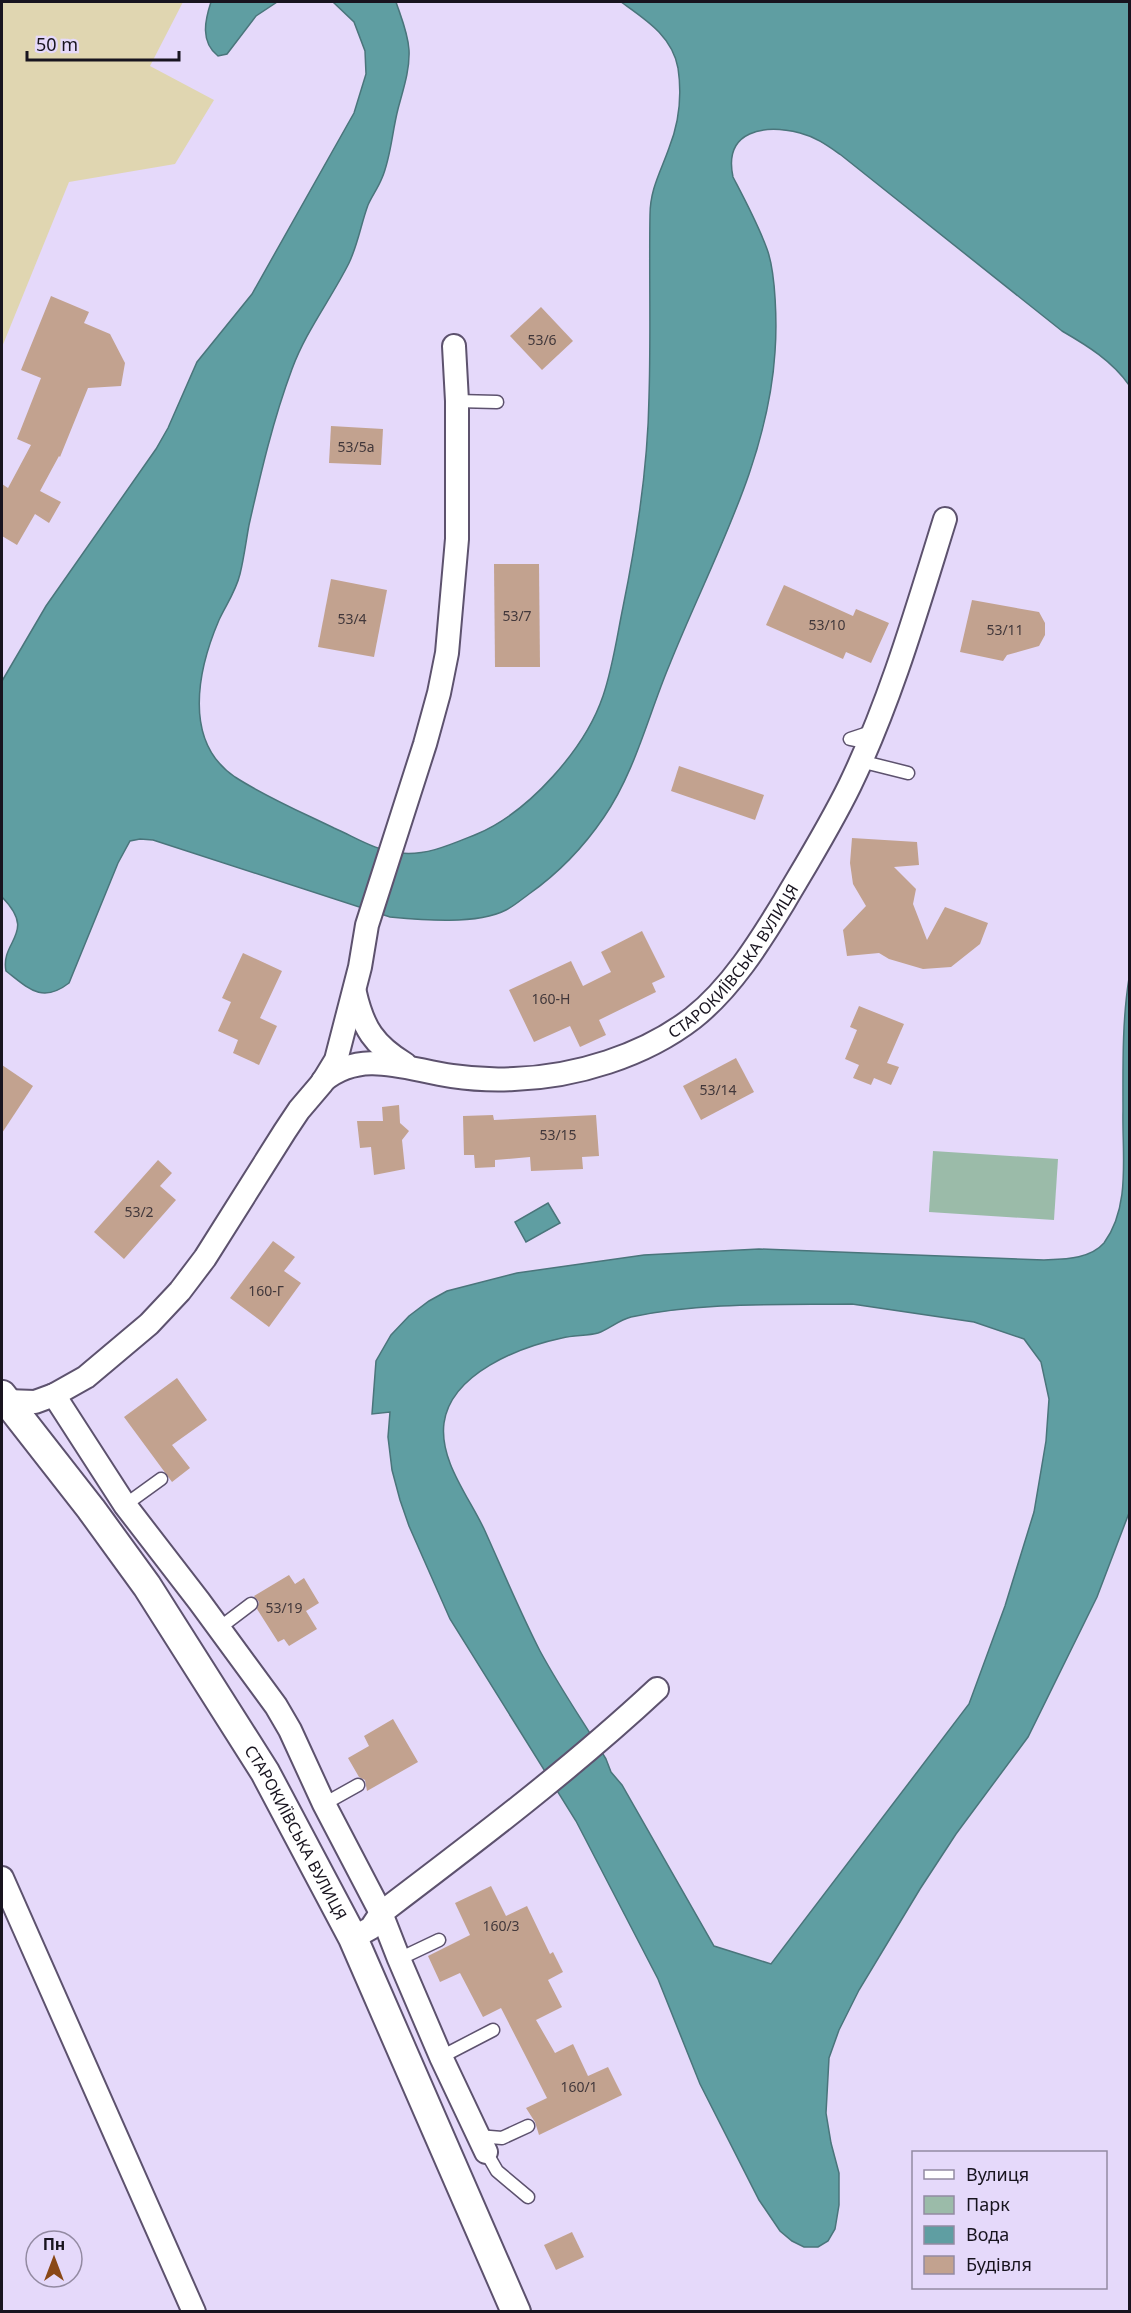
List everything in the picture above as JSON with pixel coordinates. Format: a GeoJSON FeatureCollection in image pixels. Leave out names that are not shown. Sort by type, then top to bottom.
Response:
{"type":"FeatureCollection","features":[{"type":"Feature","properties":{"kind":"street"},"geometry":{"type":"LineString","coordinates":[[4,1398],[35,1402],[54,1395],[86,1377],[149,1324],[180,1291],[211,1250],[299,1110],[322,1083],[336,1060],[360,967],[367,925],[439,693],[447,653],[457,539],[457,401],[454,346]]}},
{"type":"Feature","properties":{"kind":"street","name":"СТАРОКИЇВСЬКА ВУЛИЦЯ"},"geometry":{"type":"LineString","coordinates":[[299,1110],[321,1084],[343,1069],[373,1063],[408,1066],[450,1076],[482,1079],[546,1076],[612,1060],[673,1032],[694,1017],[715,997],[749,956],[828,830],[906,644],[945,519]]}},
{"type":"Feature","properties":{"kind":"street"},"geometry":{"type":"LineString","coordinates":[[354,992],[363,1024],[371,1036],[386,1052],[408,1066]]}},
{"type":"Feature","properties":{"kind":"street"},"geometry":{"type":"LineString","coordinates":[[54,1395],[125,1505],[200,1601],[284,1719],[324,1804],[381,1913],[441,2057],[482,2144]]}},
{"type":"Feature","properties":{"kind":"street","name":"СТАРОКИЇВСЬКА ВУЛИЦЯ"},"geometry":{"type":"LineString","coordinates":[[4,1398],[91,1509],[147,1586],[265,1772],[353,1938],[516,2312]]}},
{"type":"Feature","properties":{"kind":"street"},"geometry":{"type":"LineString","coordinates":[[353,1938],[371,1928],[381,1913],[521,1806],[625,1719],[657,1689]]}},
{"type":"Feature","properties":{"kind":"street"},"geometry":{"type":"LineString","coordinates":[[2,1878],[194,2312]]}},
{"type":"Feature","properties":{"kind":"lane"},"geometry":{"type":"LineString","coordinates":[[457,401],[498,402]]}},
{"type":"Feature","properties":{"kind":"lane"},"geometry":{"type":"LineString","coordinates":[[865,746],[908,773]]}},
{"type":"Feature","properties":{"kind":"lane"},"geometry":{"type":"LineString","coordinates":[[125,1505],[161,1479]]}},
{"type":"Feature","properties":{"kind":"lane"},"geometry":{"type":"LineString","coordinates":[[219,1629],[251,1604]]}},
{"type":"Feature","properties":{"kind":"lane"},"geometry":{"type":"LineString","coordinates":[[324,1804],[358,1785]]}},
{"type":"Feature","properties":{"kind":"lane"},"geometry":{"type":"LineString","coordinates":[[399,1959],[439,1941]]}},
{"type":"Feature","properties":{"kind":"lane"},"geometry":{"type":"LineString","coordinates":[[441,2057],[493,2030]]}},
{"type":"Feature","properties":{"kind":"lane"},"geometry":{"type":"LineString","coordinates":[[528,2127],[482,2144],[498,2171],[528,2197]]}},
{"type":"Feature","properties":{"kind":"green space"},"geometry":{"type":"Polygon","coordinates":[[[933,1151],[1058,1159],[1054,1220],[929,1212],[933,1151]]]}},
{"type":"Feature","properties":{"kind":"sand"},"geometry":{"type":"Polygon","coordinates":[[[2,2],[183,2],[150,66],[214,100],[175,164],[69,182],[2,347],[2,2]]]}},
{"type":"Feature","properties":{"kind":"water"},"geometry":{"type":"Polygon","coordinates":[[[211,2],[277,2],[256,16],[227,54],[218,56],[206,38],[206,23],[211,2]]]}},
{"type":"Feature","properties":{"kind":"water"},"geometry":{"type":"Polygon","coordinates":[[[333,2],[396,2],[408,44],[407,72],[385,170],[368,205],[352,256],[304,341],[285,388],[263,466],[238,580],[211,639],[205,660],[199,703],[201,724],[207,744],[218,762],[235,777],[296,810],[383,850],[400,853],[430,851],[477,834],[516,811],[553,777],[583,737],[595,716],[612,663],[637,529],[644,476],[650,374],[650,206],[675,129],[680,99],[678,68],[670,47],[657,30],[621,2],[1129,2],[1129,385],[1099,355],[1062,331],[822,142],[787,130],[773,129],[750,134],[734,149],[733,177],[767,249],[774,285],[776,314],[775,352],[770,393],[761,434],[735,512],[669,666],[633,763],[615,800],[588,839],[551,877],[509,908],[494,915],[465,920],[390,917],[153,840],[130,841],[118,863],[69,983],[51,992],[36,991],[28,988],[6,971],[8,952],[18,928],[12,910],[2,897],[2,681],[46,606],[156,449],[168,428],[197,362],[252,294],[354,113],[366,74],[365,51],[354,22],[333,2]]]}},
{"type":"Feature","properties":{"kind":"water"},"geometry":{"type":"Polygon","coordinates":[[[1129,978],[1129,1513],[1097,1597],[1028,1737],[956,1834],[920,1889],[859,1990],[839,2030],[829,2058],[826,2113],[839,2173],[839,2205],[835,2229],[828,2241],[818,2247],[804,2247],[780,2231],[759,2200],[700,2084],[658,1979],[576,1821],[450,1619],[400,1500],[392,1470],[388,1437],[390,1412],[372,1414],[376,1361],[391,1335],[409,1316],[429,1301],[447,1291],[517,1273],[644,1255],[759,1249],[1044,1260],[1077,1257],[1092,1252],[1104,1243],[1113,1229],[1122,1197],[1123,1044],[1129,978]],[[852,1304],[741,1305],[658,1312],[627,1318],[598,1333],[545,1342],[508,1356],[473,1377],[459,1390],[449,1405],[444,1423],[444,1437],[451,1465],[485,1531],[540,1651],[606,1759],[611,1772],[622,1785],[714,1946],[771,1964],[969,1704],[1005,1606],[1034,1512],[1046,1441],[1049,1399],[1041,1362],[1024,1339],[974,1322],[852,1304]]]}},
{"type":"Feature","properties":{"kind":"water"},"geometry":{"type":"Polygon","coordinates":[[[548,1203],[560,1223],[526,1242],[515,1222],[548,1203]]]}},
{"type":"Feature","properties":{"kind":"building"},"geometry":{"type":"Polygon","coordinates":[[[51,296],[89,312],[84,323],[110,334],[125,363],[121,386],[88,388],[60,457],[40,491],[61,502],[49,523],[35,514],[17,545],[2,536],[2,484],[8,488],[31,445],[17,439],[41,378],[21,370],[51,296]]]}},
{"type":"Feature","properties":{"kind":"building"},"geometry":{"type":"Polygon","coordinates":[[[541,307],[573,341],[542,370],[510,336],[541,307]]]}},
{"type":"Feature","properties":{"kind":"building"},"geometry":{"type":"Polygon","coordinates":[[[331,426],[383,429],[381,465],[329,463],[331,426]]]}},
{"type":"Feature","properties":{"kind":"building"},"geometry":{"type":"Polygon","coordinates":[[[494,564],[539,564],[540,667],[495,667],[494,564]]]}},
{"type":"Feature","properties":{"kind":"building"},"geometry":{"type":"Polygon","coordinates":[[[331,579],[387,590],[374,657],[318,647],[331,579]]]}},
{"type":"Feature","properties":{"kind":"building"},"geometry":{"type":"Polygon","coordinates":[[[784,585],[853,616],[856,609],[889,623],[871,663],[846,652],[843,659],[766,625],[784,585]]]}},
{"type":"Feature","properties":{"kind":"building"},"geometry":{"type":"Polygon","coordinates":[[[972,600],[1039,612],[1045,623],[1045,635],[1039,646],[1007,655],[1003,661],[960,652],[972,600]]]}},
{"type":"Feature","properties":{"kind":"building"},"geometry":{"type":"Polygon","coordinates":[[[679,766],[764,795],[755,820],[671,791],[679,766]]]}},
{"type":"Feature","properties":{"kind":"building"},"geometry":{"type":"Polygon","coordinates":[[[852,838],[917,842],[919,865],[894,867],[916,889],[913,904],[927,940],[945,907],[988,923],[980,944],[951,967],[923,969],[889,959],[879,953],[847,956],[843,930],[866,906],[853,884],[850,863],[852,838]]]}},
{"type":"Feature","properties":{"kind":"building"},"geometry":{"type":"Polygon","coordinates":[[[642,931],[665,977],[652,983],[656,992],[599,1020],[606,1035],[580,1047],[570,1026],[534,1042],[509,990],[571,961],[583,986],[611,972],[601,952],[642,931]]]}},
{"type":"Feature","properties":{"kind":"building"},"geometry":{"type":"Polygon","coordinates":[[[243,953],[282,971],[260,1018],[277,1026],[259,1065],[233,1053],[238,1040],[218,1031],[231,1002],[222,998],[243,953]]]}},
{"type":"Feature","properties":{"kind":"building"},"geometry":{"type":"Polygon","coordinates":[[[859,1006],[904,1024],[887,1063],[899,1067],[891,1085],[874,1078],[871,1085],[853,1078],[859,1065],[845,1059],[857,1030],[850,1027],[859,1006]]]}},
{"type":"Feature","properties":{"kind":"building"},"geometry":{"type":"Polygon","coordinates":[[[736,1058],[754,1092],[701,1120],[683,1086],[736,1058]]]}},
{"type":"Feature","properties":{"kind":"building"},"geometry":{"type":"Polygon","coordinates":[[[2,1065],[33,1086],[2,1133],[2,1065]]]}},
{"type":"Feature","properties":{"kind":"building"},"geometry":{"type":"Polygon","coordinates":[[[399,1105],[400,1123],[409,1131],[402,1140],[405,1169],[374,1175],[371,1147],[360,1148],[357,1121],[383,1121],[382,1107],[399,1105]]]}},
{"type":"Feature","properties":{"kind":"building"},"geometry":{"type":"Polygon","coordinates":[[[493,1115],[494,1120],[596,1115],[599,1156],[582,1157],[583,1169],[531,1171],[530,1157],[495,1160],[495,1167],[475,1168],[474,1155],[464,1155],[463,1116],[493,1115]]]}},
{"type":"Feature","properties":{"kind":"building"},"geometry":{"type":"Polygon","coordinates":[[[158,1160],[172,1173],[160,1186],[176,1200],[124,1259],[94,1232],[158,1160]]]}},
{"type":"Feature","properties":{"kind":"building"},"geometry":{"type":"Polygon","coordinates":[[[273,1241],[295,1257],[284,1271],[301,1283],[269,1327],[230,1298],[273,1241]]]}},
{"type":"Feature","properties":{"kind":"building"},"geometry":{"type":"Polygon","coordinates":[[[177,1378],[207,1420],[172,1445],[190,1468],[172,1482],[124,1417],[177,1378]]]}},
{"type":"Feature","properties":{"kind":"building"},"geometry":{"type":"Polygon","coordinates":[[[289,1575],[295,1584],[304,1578],[319,1603],[306,1611],[317,1629],[289,1646],[284,1639],[278,1642],[257,1609],[259,1602],[254,1596],[289,1575]]]}},
{"type":"Feature","properties":{"kind":"building"},"geometry":{"type":"Polygon","coordinates":[[[393,1719],[418,1762],[367,1791],[365,1780],[359,1777],[348,1758],[369,1746],[364,1736],[393,1719]]]}},
{"type":"Feature","properties":{"kind":"building"},"geometry":{"type":"Polygon","coordinates":[[[491,1886],[506,1916],[527,1906],[550,1954],[553,1952],[563,1972],[548,1980],[562,2007],[536,2020],[555,2053],[573,2044],[588,2076],[608,2067],[622,2095],[539,2135],[535,2122],[526,2108],[547,2098],[501,2008],[483,2017],[460,1973],[440,1982],[428,1956],[470,1935],[455,1903],[491,1886]]]}},
{"type":"Feature","properties":{"kind":"building"},"geometry":{"type":"Polygon","coordinates":[[[572,2232],[584,2257],[556,2270],[544,2245],[572,2232]]]}}]}
